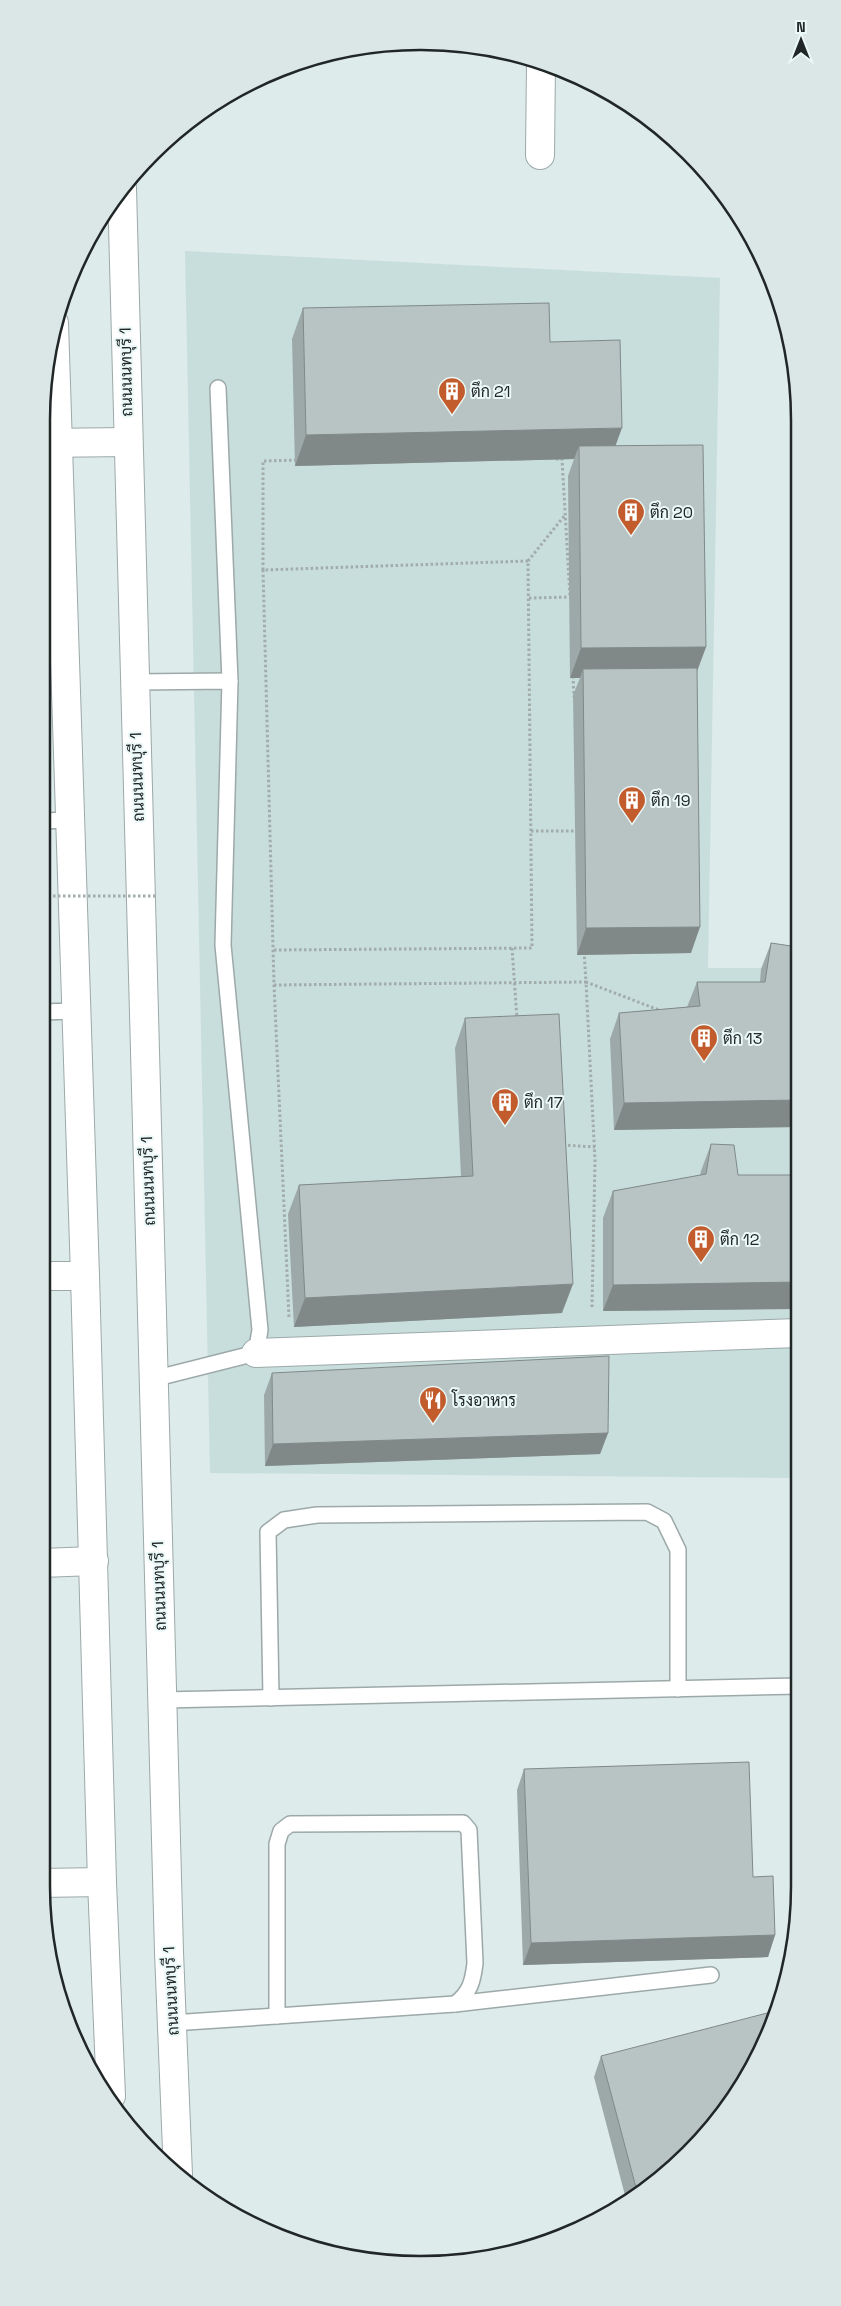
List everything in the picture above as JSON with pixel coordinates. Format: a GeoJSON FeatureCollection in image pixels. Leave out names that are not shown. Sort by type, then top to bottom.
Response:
{"type":"FeatureCollection","features":[{"type":"Feature","properties":{"kind":"main road"},"geometry":{"type":"LineString","coordinates":[[540,155],[541,70]]}},
{"type":"Feature","properties":{"kind":"main road","name":"ถนนนนทบุรี 1"},"geometry":{"type":"LineString","coordinates":[[122,201],[162,1700],[178,2165]]}},
{"type":"Feature","properties":{"kind":"main road"},"geometry":{"type":"LineString","coordinates":[[52,385],[50,443],[70,820],[94,1561],[102,1882],[111,2089]]}},
{"type":"Feature","properties":{"kind":"main road"},"geometry":{"type":"LineString","coordinates":[[50,443],[128,442]]}},
{"type":"Feature","properties":{"kind":"main road"},"geometry":{"type":"LineString","coordinates":[[50,1276],[85,1276]]}},
{"type":"Feature","properties":{"kind":"main road"},"geometry":{"type":"LineString","coordinates":[[256,1353],[791,1334]]}},
{"type":"Feature","properties":{"kind":"main road"},"geometry":{"type":"LineString","coordinates":[[50,1562],[94,1561]]}},
{"type":"Feature","properties":{"kind":"main road"},"geometry":{"type":"LineString","coordinates":[[50,1882],[102,1882]]}},
{"type":"Feature","properties":{"kind":"lane"},"geometry":{"type":"LineString","coordinates":[[153,1380],[256,1353],[260,1330],[223,945],[230,681],[218,388]]}},
{"type":"Feature","properties":{"kind":"lane"},"geometry":{"type":"LineString","coordinates":[[134,682],[230,681]]}},
{"type":"Feature","properties":{"kind":"lane"},"geometry":{"type":"LineString","coordinates":[[50,821],[70,820]]}},
{"type":"Feature","properties":{"kind":"lane"},"geometry":{"type":"LineString","coordinates":[[50,1012],[76,1011]]}},
{"type":"Feature","properties":{"kind":"lane"},"geometry":{"type":"LineString","coordinates":[[271,1698],[268,1532],[284,1520],[318,1515],[647,1512],[664,1521],[678,1550],[678,1689]]}},
{"type":"Feature","properties":{"kind":"lane"},"geometry":{"type":"LineString","coordinates":[[162,1700],[791,1686]]}},
{"type":"Feature","properties":{"kind":"lane"},"geometry":{"type":"LineString","coordinates":[[277,2016],[277,1844],[281,1831],[290,1824],[463,1822],[469,1830],[476,1963],[472,1982],[465,1996],[455,2004]]}},
{"type":"Feature","properties":{"kind":"lane"},"geometry":{"type":"LineString","coordinates":[[172,2023],[455,2004],[711,1975]]}},
{"type":"Feature","properties":{"kind":"path"},"geometry":{"type":"LineString","coordinates":[[553,459],[562,459],[570,607]]}},
{"type":"Feature","properties":{"kind":"path"},"geometry":{"type":"LineString","coordinates":[[290,1352],[274,985],[263,570],[263,461],[302,460]]}},
{"type":"Feature","properties":{"kind":"path"},"geometry":{"type":"LineString","coordinates":[[274,950],[532,948],[528,561],[565,515]]}},
{"type":"Feature","properties":{"kind":"path"},"geometry":{"type":"LineString","coordinates":[[263,570],[528,561]]}},
{"type":"Feature","properties":{"kind":"path"},"geometry":{"type":"LineString","coordinates":[[529,598],[570,597]]}},
{"type":"Feature","properties":{"kind":"path"},"geometry":{"type":"LineString","coordinates":[[573,675],[574,704]]}},
{"type":"Feature","properties":{"kind":"path"},"geometry":{"type":"LineString","coordinates":[[579,822],[580,841]]}},
{"type":"Feature","properties":{"kind":"path"},"geometry":{"type":"LineString","coordinates":[[531,831],[579,831]]}},
{"type":"Feature","properties":{"kind":"path"},"geometry":{"type":"LineString","coordinates":[[53,896],[157,896]]}},
{"type":"Feature","properties":{"kind":"path"},"geometry":{"type":"LineString","coordinates":[[584,945],[595,1147],[592,1340]]}},
{"type":"Feature","properties":{"kind":"path"},"geometry":{"type":"LineString","coordinates":[[512,948],[516,984],[517,1024]]}},
{"type":"Feature","properties":{"kind":"path"},"geometry":{"type":"LineString","coordinates":[[274,985],[586,982],[663,1012]]}},
{"type":"Feature","properties":{"kind":"path"},"geometry":{"type":"LineString","coordinates":[[557,1145],[595,1147]]}},
{"type":"Feature","properties":{"kind":"path"},"geometry":{"type":"LineString","coordinates":[[288,1278],[297,1278]]}},
{"type":"Feature","properties":{"kind":"shaded area"},"geometry":{"type":"Polygon","coordinates":[[[185,251],[720,278],[708,968],[791,968],[791,1478],[210,1473],[185,251]]]}},
{"type":"Feature","properties":{"kind":"building","name":"ตึก 21"},"geometry":{"type":"Polygon","coordinates":[[[549,303],[550,342],[620,340],[622,428],[306,435],[303,308],[549,303]]]}},
{"type":"Feature","properties":{"kind":"building","name":"ตึก 20"},"geometry":{"type":"Polygon","coordinates":[[[703,445],[706,647],[581,648],[579,446],[703,445]]]}},
{"type":"Feature","properties":{"kind":"building","name":"ตึก 19"},"geometry":{"type":"Polygon","coordinates":[[[697,668],[700,927],[586,928],[583,669],[697,668]]]}},
{"type":"Feature","properties":{"kind":"building","name":"ตึก 13"},"geometry":{"type":"Polygon","coordinates":[[[771,943],[791,946],[791,1100],[624,1103],[619,1013],[700,1006],[697,982],[765,982],[771,943]]]}},
{"type":"Feature","properties":{"kind":"building","name":"ตึก 17"},"geometry":{"type":"Polygon","coordinates":[[[559,1014],[573,1284],[305,1298],[299,1185],[473,1176],[465,1018],[559,1014]]]}},
{"type":"Feature","properties":{"kind":"building","name":"ตึก 12"},"geometry":{"type":"Polygon","coordinates":[[[711,1144],[734,1145],[738,1175],[791,1175],[791,1282],[613,1285],[613,1191],[706,1174],[711,1144]]]}},
{"type":"Feature","properties":{"kind":"building","name":"โรงอาหาร"},"geometry":{"type":"Polygon","coordinates":[[[609,1356],[608,1433],[273,1444],[272,1373],[609,1356]]]}},
{"type":"Feature","properties":{"kind":"building"},"geometry":{"type":"Polygon","coordinates":[[[749,1762],[753,1877],[773,1876],[775,1935],[531,1943],[524,1769],[749,1762]]]}},
{"type":"Feature","properties":{"kind":"building"},"geometry":{"type":"Polygon","coordinates":[[[768,2013],[753,2049],[741,2071],[714,2111],[699,2130],[665,2164],[636,2187],[601,2056],[768,2013]]]}},
{"type":"Feature","properties":{"kind":"place","name":"ตึก 21"},"geometry":{"type":"Point","coordinates":[452,415]}},
{"type":"Feature","properties":{"kind":"place","name":"ตึก 20"},"geometry":{"type":"Point","coordinates":[631,536]}},
{"type":"Feature","properties":{"kind":"place","name":"ตึก 19"},"geometry":{"type":"Point","coordinates":[632,824]}},
{"type":"Feature","properties":{"kind":"place","name":"ตึก 13"},"geometry":{"type":"Point","coordinates":[704,1062]}},
{"type":"Feature","properties":{"kind":"place","name":"ตึก 17"},"geometry":{"type":"Point","coordinates":[505,1126]}},
{"type":"Feature","properties":{"kind":"place","name":"ตึก 12"},"geometry":{"type":"Point","coordinates":[701,1263]}},
{"type":"Feature","properties":{"kind":"place","name":"โรงอาหาร"},"geometry":{"type":"Point","coordinates":[433,1424]}}]}
